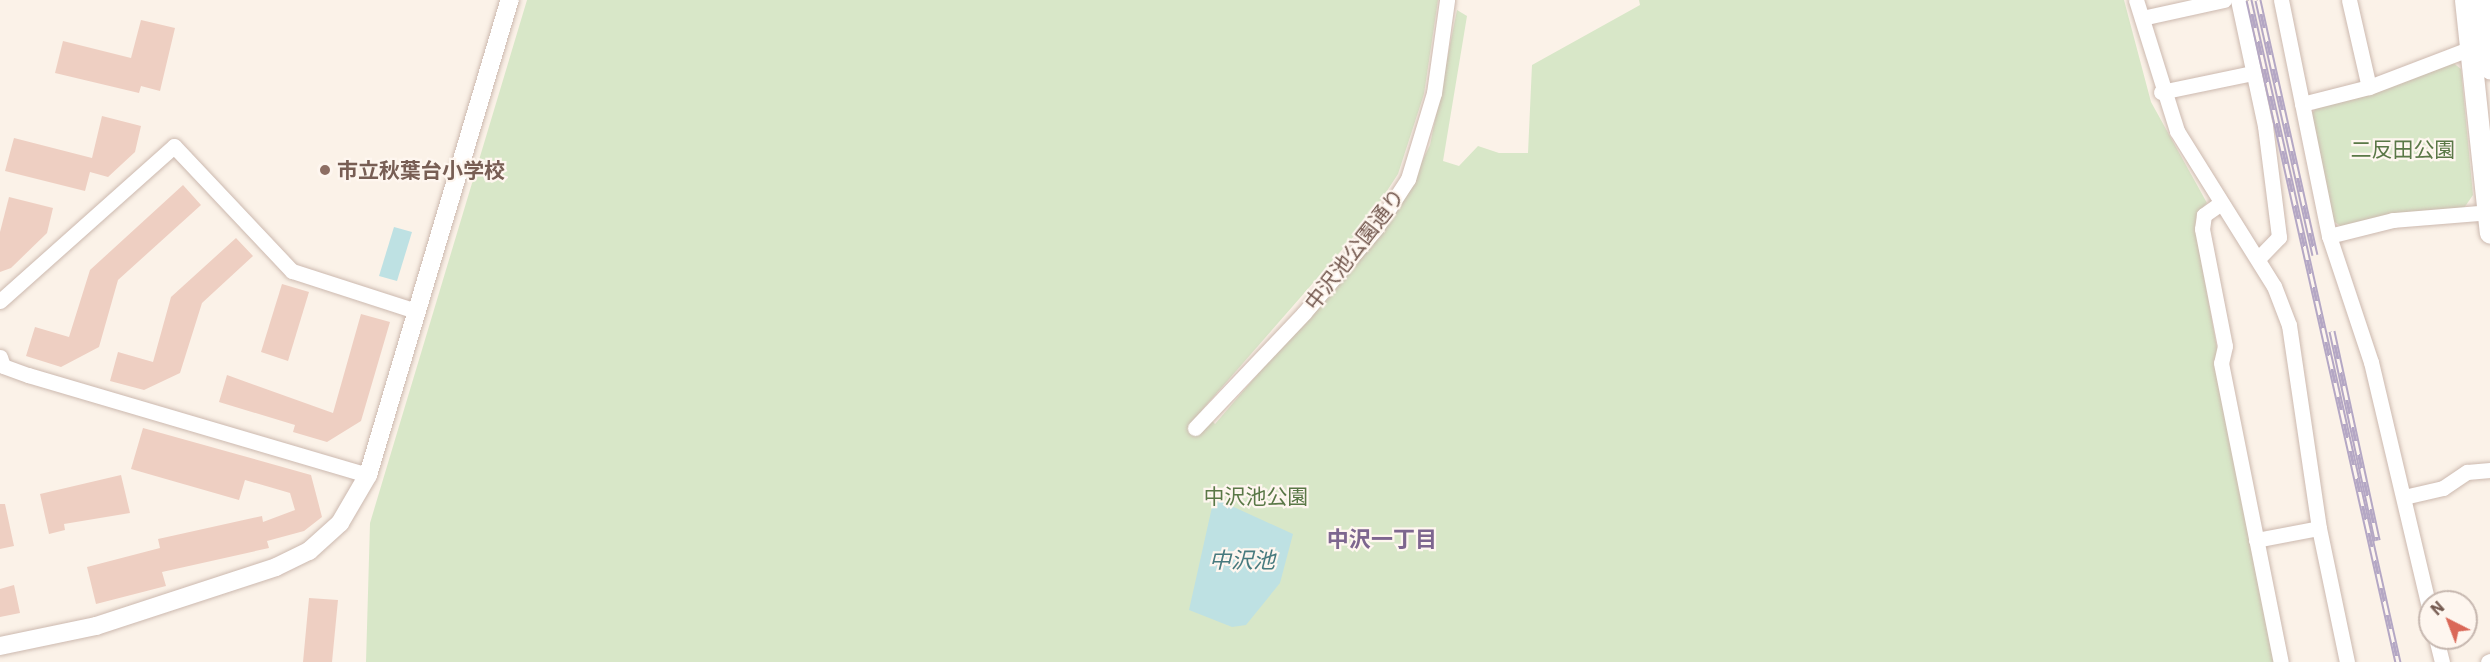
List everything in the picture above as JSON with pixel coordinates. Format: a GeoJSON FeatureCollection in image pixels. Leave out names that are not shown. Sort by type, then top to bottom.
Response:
{"type":"FeatureCollection","features":[{"type":"Feature","properties":{"kind":"main road"},"geometry":{"type":"LineString","coordinates":[[2464,0],[2483,44],[2490,68]]}},
{"type":"Feature","properties":{"kind":"main road"},"geometry":{"type":"LineString","coordinates":[[2481,0],[2490,233]]}},
{"type":"Feature","properties":{"kind":"street"},"geometry":{"type":"LineString","coordinates":[[0,646],[96,626],[286,564],[340,523],[368,475],[510,0]]}},
{"type":"Feature","properties":{"kind":"street","name":"中沢池公園通り"},"geometry":{"type":"LineString","coordinates":[[1195,428],[1224,401],[1376,228],[1408,179],[1434,93],[1447,0]]}},
{"type":"Feature","properties":{"kind":"street"},"geometry":{"type":"LineString","coordinates":[[2136,0],[2161,92],[2177,131],[2258,259],[2289,325],[2319,528],[2347,662]]}},
{"type":"Feature","properties":{"kind":"street"},"geometry":{"type":"LineString","coordinates":[[2142,18],[2224,0]]}},
{"type":"Feature","properties":{"kind":"street"},"geometry":{"type":"LineString","coordinates":[[2238,0],[2253,73],[2279,237],[2258,259]]}},
{"type":"Feature","properties":{"kind":"street"},"geometry":{"type":"LineString","coordinates":[[2281,0],[2329,236],[2372,362],[2425,590]]}},
{"type":"Feature","properties":{"kind":"street"},"geometry":{"type":"LineString","coordinates":[[2349,0],[2369,87]]}},
{"type":"Feature","properties":{"kind":"street"},"geometry":{"type":"LineString","coordinates":[[2302,104],[2369,87],[2483,44]]}},
{"type":"Feature","properties":{"kind":"street"},"geometry":{"type":"LineString","coordinates":[[2161,92],[2253,73]]}},
{"type":"Feature","properties":{"kind":"street"},"geometry":{"type":"LineString","coordinates":[[0,301],[174,146],[292,271],[416,311]]}},
{"type":"Feature","properties":{"kind":"street"},"geometry":{"type":"LineString","coordinates":[[2221,203],[2201,221],[2225,346],[2221,363],[2281,662]]}},
{"type":"Feature","properties":{"kind":"street"},"geometry":{"type":"LineString","coordinates":[[2329,236],[2393,220],[2489,212]]}},
{"type":"Feature","properties":{"kind":"street"},"geometry":{"type":"LineString","coordinates":[[0,357],[3,366],[28,375],[368,475]]}},
{"type":"Feature","properties":{"kind":"street"},"geometry":{"type":"LineString","coordinates":[[2404,497],[2443,488],[2467,472],[2490,470]]}},
{"type":"Feature","properties":{"kind":"street"},"geometry":{"type":"LineString","coordinates":[[2256,540],[2319,528]]}},
{"type":"Feature","properties":{"kind":"green space","name":"中沢池公園"},"geometry":{"type":"Polygon","coordinates":[[[527,0],[1438,0],[1424,94],[1398,174],[1368,220],[1202,410],[1215,424],[1399,209],[1430,145],[1457,10],[1467,16],[1443,161],[1459,166],[1478,146],[1499,153],[1528,153],[1532,65],[1640,5],[1639,0],[2124,0],[2151,102],[2207,203],[2197,213],[2195,227],[2274,662],[366,662],[370,523],[527,0]]]}},
{"type":"Feature","properties":{"kind":"green space","name":"二反田公園"},"geometry":{"type":"Polygon","coordinates":[[[2452,62],[2461,69],[2473,195],[2464,208],[2342,227],[2332,220],[2311,115],[2317,107],[2452,62]]]}},
{"type":"Feature","properties":{"kind":"water"},"geometry":{"type":"Polygon","coordinates":[[[394,227],[412,232],[397,281],[379,276],[394,227]]]}},
{"type":"Feature","properties":{"kind":"water","name":"中沢池"},"geometry":{"type":"Polygon","coordinates":[[[1214,498],[1293,534],[1280,583],[1246,625],[1232,627],[1189,610],[1214,498]]]}},
{"type":"Feature","properties":{"kind":"building"},"geometry":{"type":"Polygon","coordinates":[[[141,20],[175,28],[160,91],[141,86],[139,93],[55,73],[63,41],[131,58],[141,20]]]}},
{"type":"Feature","properties":{"kind":"building"},"geometry":{"type":"Polygon","coordinates":[[[102,116],[141,126],[135,152],[108,177],[90,172],[85,191],[5,171],[14,138],[92,158],[102,116]]]}},
{"type":"Feature","properties":{"kind":"building"},"geometry":{"type":"Polygon","coordinates":[[[183,185],[201,205],[118,280],[99,347],[61,367],[26,356],[35,327],[69,337],[90,270],[183,185]]]}},
{"type":"Feature","properties":{"kind":"building"},"geometry":{"type":"Polygon","coordinates":[[[9,197],[53,208],[47,233],[11,268],[0,272],[0,232],[9,197]]]}},
{"type":"Feature","properties":{"kind":"building"},"geometry":{"type":"Polygon","coordinates":[[[236,238],[253,256],[202,303],[180,373],[144,390],[110,381],[118,352],[153,362],[171,297],[236,238]]]}},
{"type":"Feature","properties":{"kind":"building"},"geometry":{"type":"Polygon","coordinates":[[[282,284],[309,292],[288,361],[261,352],[282,284]]]}},
{"type":"Feature","properties":{"kind":"building"},"geometry":{"type":"Polygon","coordinates":[[[361,314],[390,322],[361,421],[327,442],[293,432],[295,425],[219,402],[227,375],[333,413],[361,314]]]}},
{"type":"Feature","properties":{"kind":"building"},"geometry":{"type":"Polygon","coordinates":[[[143,428],[311,475],[322,517],[304,531],[267,541],[269,548],[162,572],[166,586],[96,604],[87,567],[160,548],[158,539],[262,516],[263,522],[295,510],[290,493],[245,480],[239,500],[131,469],[143,428]]]}},
{"type":"Feature","properties":{"kind":"building"},"geometry":{"type":"Polygon","coordinates":[[[121,475],[130,513],[64,524],[65,530],[49,534],[40,494],[121,475]]]}},
{"type":"Feature","properties":{"kind":"building"},"geometry":{"type":"Polygon","coordinates":[[[0,504],[5,504],[14,546],[0,549],[0,504]]]}},
{"type":"Feature","properties":{"kind":"building"},"geometry":{"type":"Polygon","coordinates":[[[14,585],[20,613],[0,617],[0,589],[14,585]]]}},
{"type":"Feature","properties":{"kind":"building"},"geometry":{"type":"Polygon","coordinates":[[[309,598],[338,600],[332,662],[303,662],[309,598]]]}},
{"type":"Feature","properties":{"kind":"railway"},"geometry":{"type":"LineString","coordinates":[[2249,0],[2398,662]]}},
{"type":"Feature","properties":{"kind":"railway"},"geometry":{"type":"LineString","coordinates":[[2258,0],[2315,255]]}},
{"type":"Feature","properties":{"kind":"railway"},"geometry":{"type":"LineString","coordinates":[[2332,331],[2377,540]]}},
{"type":"Feature","properties":{"kind":"place","name":"市立秋葉台小学校"},"geometry":{"type":"Point","coordinates":[325,170]}},
{"type":"Feature","properties":{"kind":"district","name":"中沢一丁目"},"geometry":{"type":"Point","coordinates":[1382,539]}}]}
